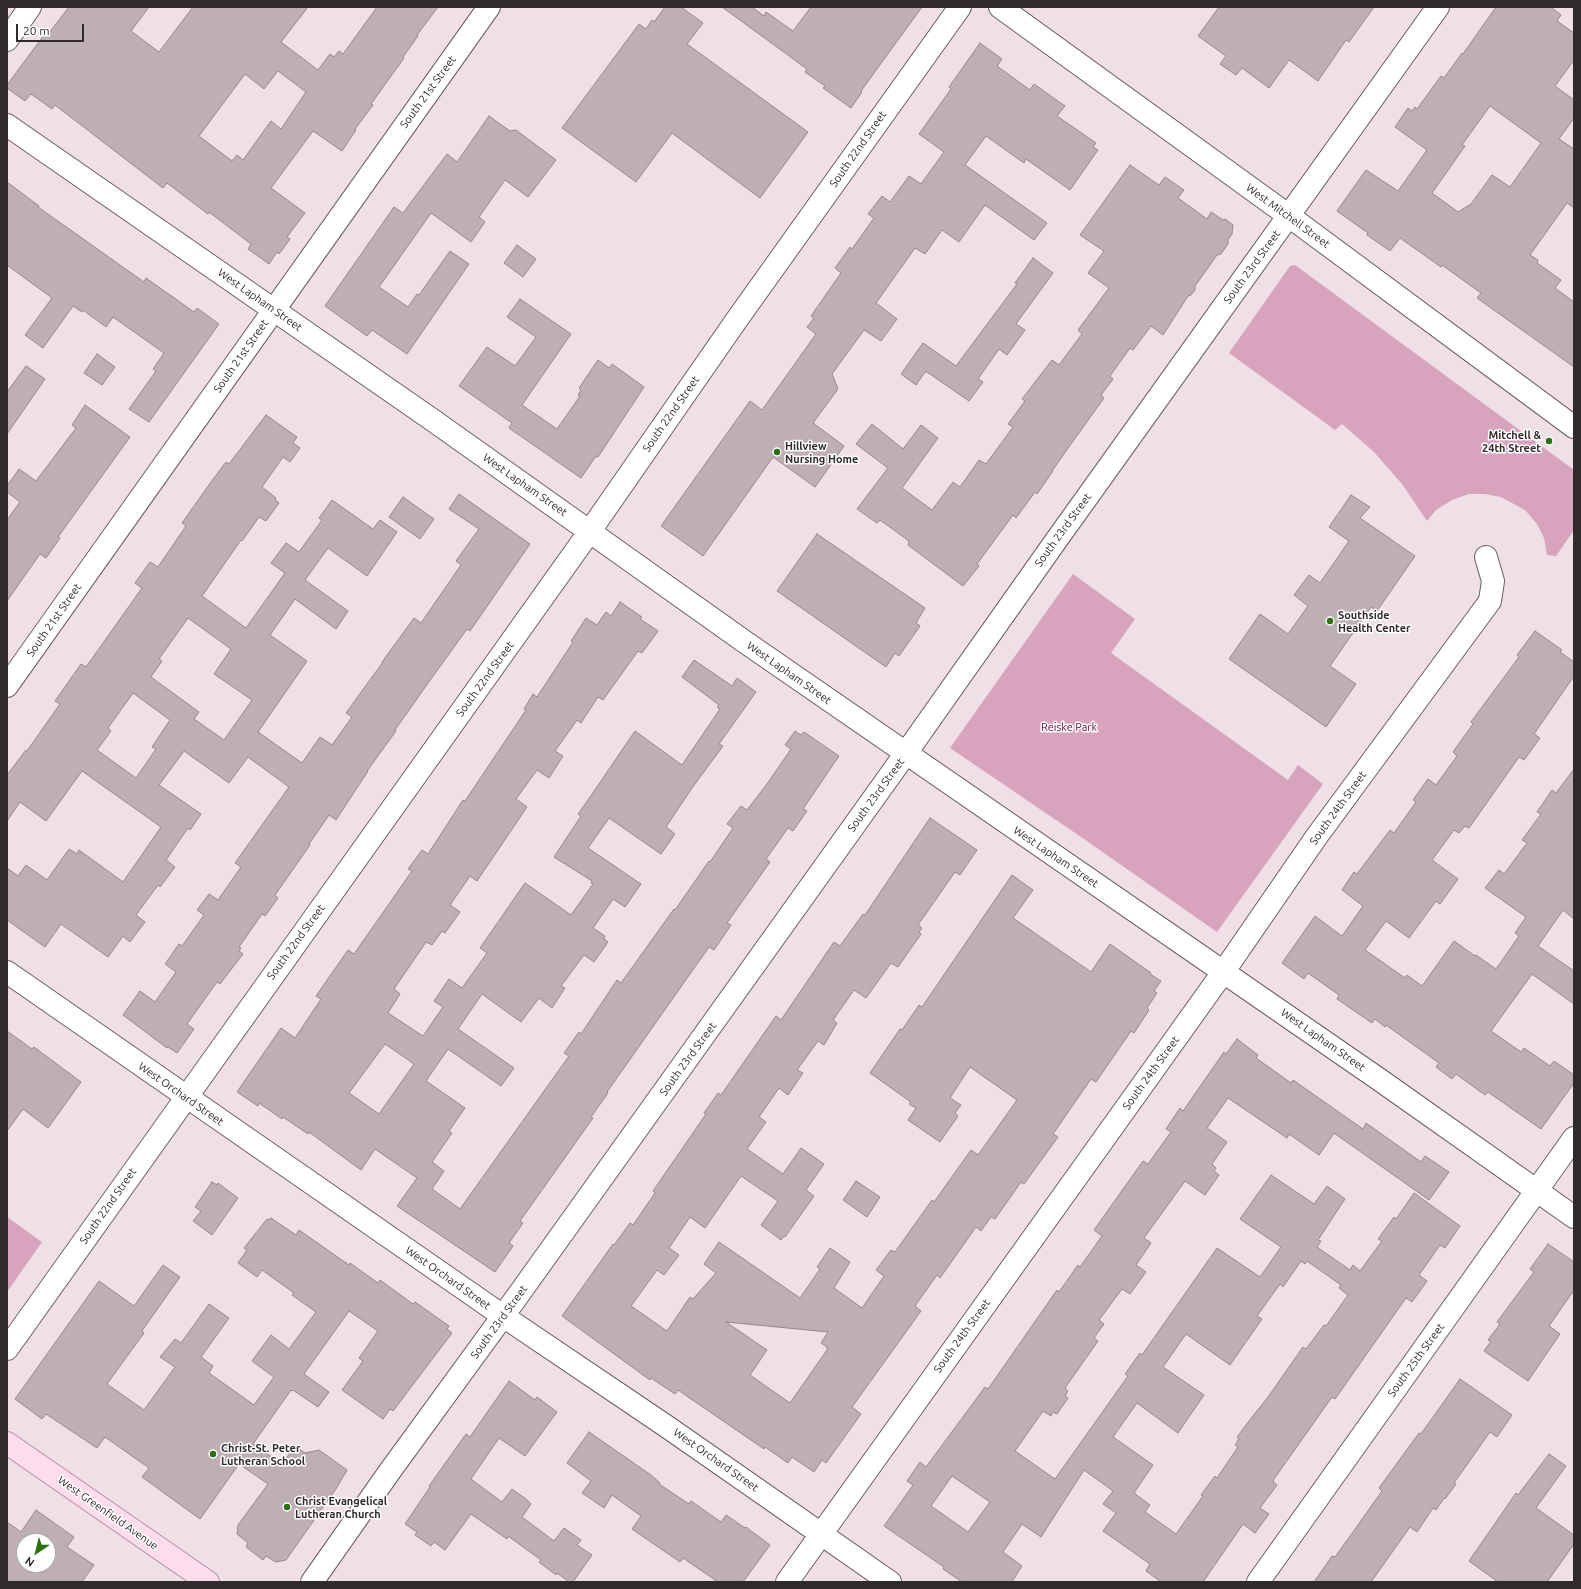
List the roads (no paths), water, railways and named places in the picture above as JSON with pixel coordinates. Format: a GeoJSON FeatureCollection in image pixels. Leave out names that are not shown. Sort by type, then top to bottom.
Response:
{"type":"FeatureCollection","features":[{"type":"Feature","properties":{"kind":"main road","name":"West Greenfield Avenue"},"geometry":{"type":"LineString","coordinates":[[7,1443],[208,1582]]}},
{"type":"Feature","properties":{"kind":"street"},"geometry":{"type":"LineString","coordinates":[[7,40],[30,7]]}},
{"type":"Feature","properties":{"kind":"street","name":"South 21st Street"},"geometry":{"type":"LineString","coordinates":[[7,686],[489,7]]}},
{"type":"Feature","properties":{"kind":"street","name":"South 22nd Street"},"geometry":{"type":"LineString","coordinates":[[7,1349],[590,531],[683,396],[960,7]]}},
{"type":"Feature","properties":{"kind":"street","name":"West Mitchell Street"},"geometry":{"type":"LineString","coordinates":[[1000,7],[1289,216],[1574,428]]}},
{"type":"Feature","properties":{"kind":"street","name":"South 23rd Street"},"geometry":{"type":"LineString","coordinates":[[312,1582],[390,1471],[504,1316],[906,753],[1054,542],[1438,7]]}},
{"type":"Feature","properties":{"kind":"street","name":"West Lapham Street"},"geometry":{"type":"LineString","coordinates":[[7,125],[434,420],[745,642],[1224,971],[1574,1217]]}},
{"type":"Feature","properties":{"kind":"street","name":"South 24th Street"},"geometry":{"type":"LineString","coordinates":[[787,1582],[1224,971],[1318,836],[1490,600],[1493,581],[1486,557]]}},
{"type":"Feature","properties":{"kind":"street","name":"West Orchard Street"},"geometry":{"type":"LineString","coordinates":[[7,972],[890,1582]]}},
{"type":"Feature","properties":{"kind":"street","name":"South 25th Street"},"geometry":{"type":"LineString","coordinates":[[1258,1582],[1574,1138]]}},
{"type":"Feature","properties":{"kind":"place","name":"Mitchell & 24th Street"},"geometry":{"type":"Point","coordinates":[1549,441]}},
{"type":"Feature","properties":{"kind":"place","name":"Hillview Nursing Home"},"geometry":{"type":"Point","coordinates":[777,452]}},
{"type":"Feature","properties":{"kind":"place","name":"Southside Health Center"},"geometry":{"type":"Point","coordinates":[1330,621]}},
{"type":"Feature","properties":{"kind":"place","name":"Christ-St. Peter Lutheran School"},"geometry":{"type":"Point","coordinates":[213,1454]}},
{"type":"Feature","properties":{"kind":"place","name":"Christ Evangelical Lutheran Church"},"geometry":{"type":"Point","coordinates":[287,1507]}},
{"type":"Feature","properties":{"kind":"park label","name":"Reiske Park"},"geometry":{"type":"Point","coordinates":[1069,727]}}]}
